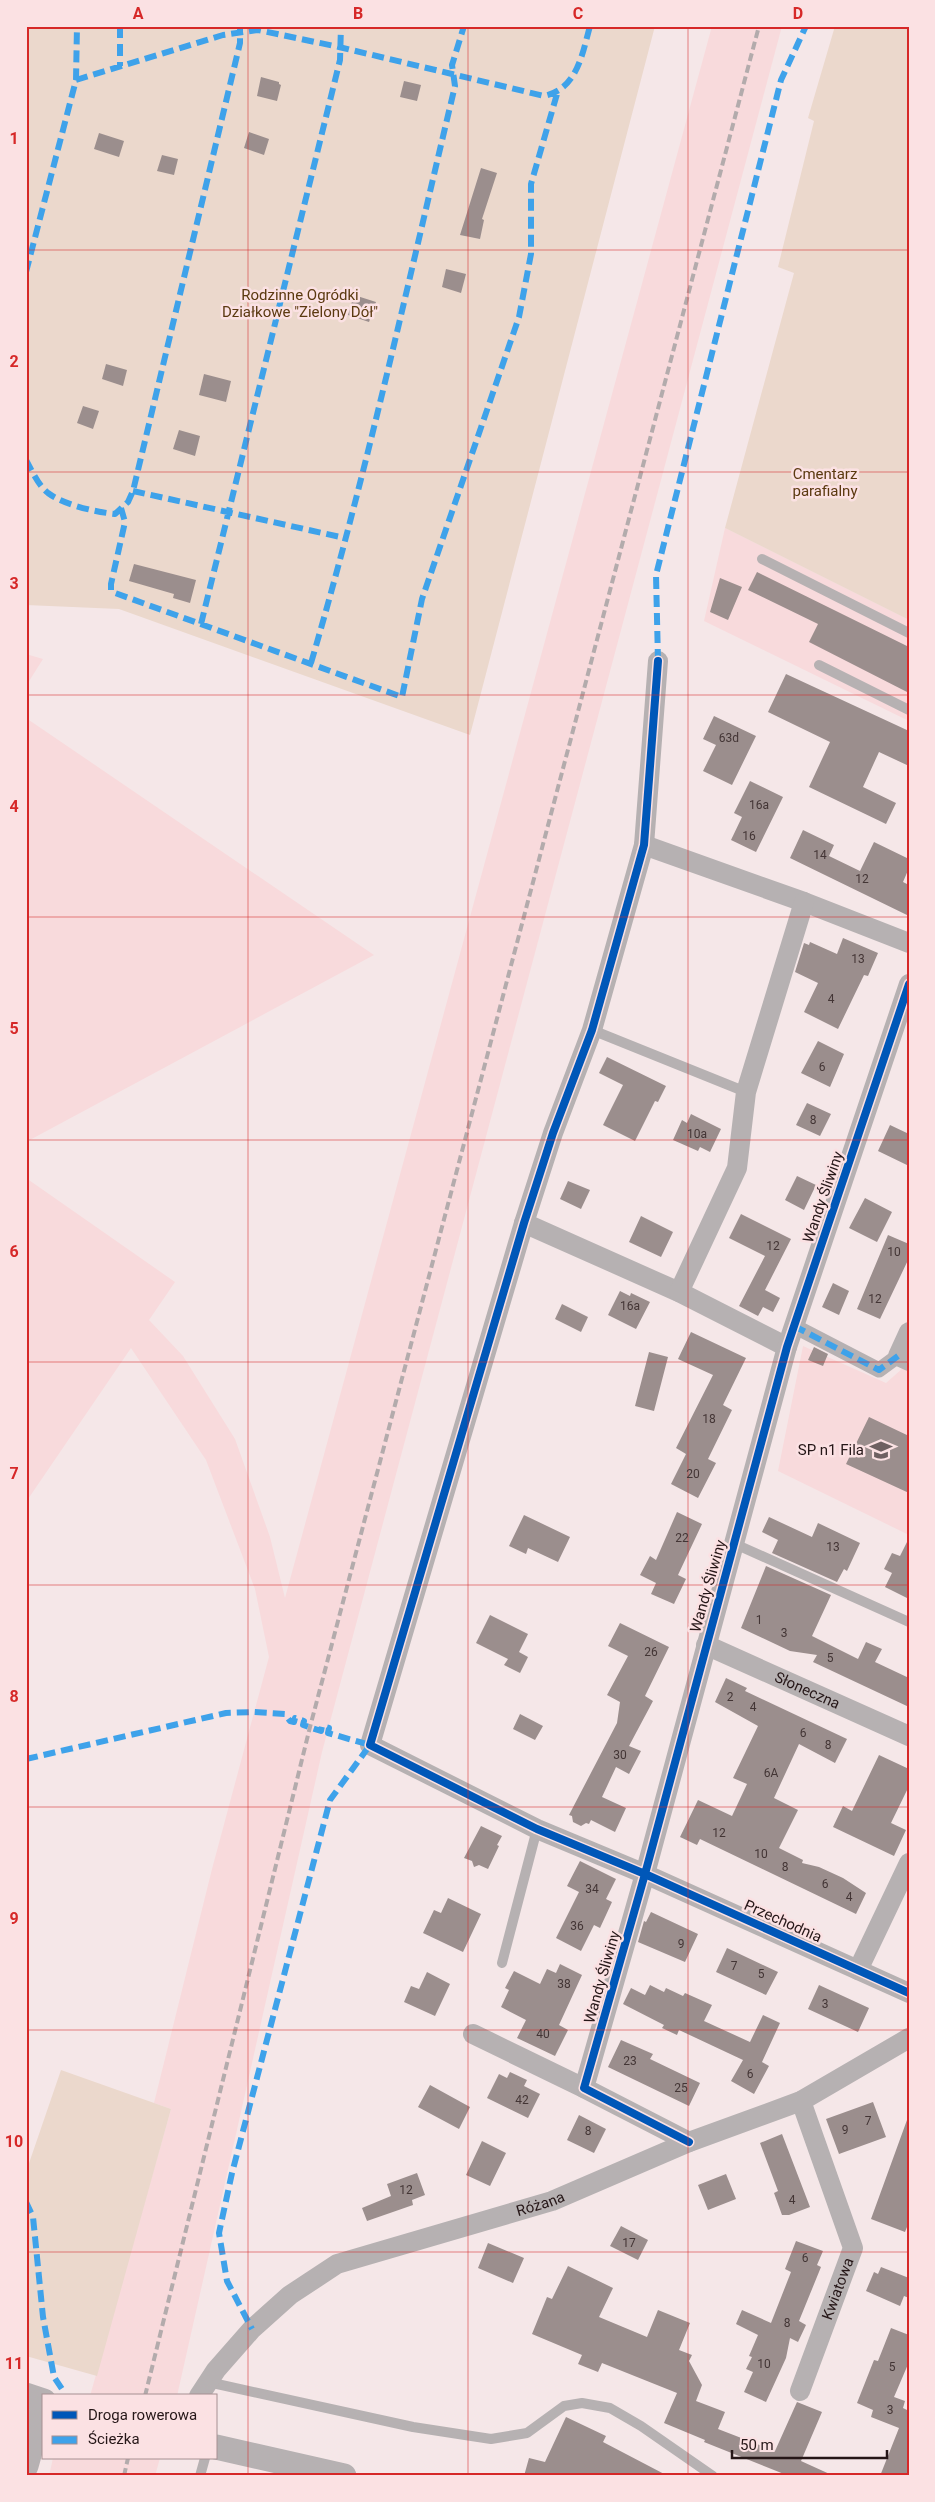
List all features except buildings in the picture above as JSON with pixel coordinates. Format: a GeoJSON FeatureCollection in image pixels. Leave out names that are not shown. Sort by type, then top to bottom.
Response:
{"type":"FeatureCollection","features":[{"type":"Feature","properties":{"kind":"street"},"geometry":{"type":"LineString","coordinates":[[658,661],[644,845],[592,1030],[553,1133],[524,1223],[680,1292],[787,1347]]}},
{"type":"Feature","properties":{"kind":"street"},"geometry":{"type":"LineString","coordinates":[[644,845],[804,902],[909,943]]}},
{"type":"Feature","properties":{"kind":"street"},"geometry":{"type":"LineString","coordinates":[[680,1292],[737,1168],[746,1092],[804,902]]}},
{"type":"Feature","properties":{"kind":"street","name":"Wandy Śliwiny"},"geometry":{"type":"LineString","coordinates":[[584,2088],[646,1874],[787,1347],[909,984]]}},
{"type":"Feature","properties":{"kind":"street","name":"Przechodnia"},"geometry":{"type":"LineString","coordinates":[[524,1223],[370,1745],[537,1829],[646,1874],[909,1993]]}},
{"type":"Feature","properties":{"kind":"street"},"geometry":{"type":"LineString","coordinates":[[794,1326],[879,1370],[903,1359],[909,1332]]}},
{"type":"Feature","properties":{"kind":"street","name":"Słoneczna"},"geometry":{"type":"LineString","coordinates":[[706,1645],[909,1736]]}},
{"type":"Feature","properties":{"kind":"street"},"geometry":{"type":"LineString","coordinates":[[858,1970],[909,1863]]}},
{"type":"Feature","properties":{"kind":"street"},"geometry":{"type":"LineString","coordinates":[[474,2034],[689,2142]]}},
{"type":"Feature","properties":{"kind":"street","name":"Różana"},"geometry":{"type":"LineString","coordinates":[[204,2389],[252,2329],[270,2311],[337,2264],[543,2204],[689,2142],[801,2101],[909,2038]]}},
{"type":"Feature","properties":{"kind":"street","name":"Kwiatowa"},"geometry":{"type":"LineString","coordinates":[[800,2391],[853,2248],[801,2101]]}},
{"type":"Feature","properties":{"kind":"street"},"geometry":{"type":"LineString","coordinates":[[26,2395],[42,2400]]}},
{"type":"Feature","properties":{"kind":"street"},"geometry":{"type":"LineString","coordinates":[[26,2466],[42,2408]]}},
{"type":"Feature","properties":{"kind":"street"},"geometry":{"type":"LineString","coordinates":[[218,2447],[344,2476]]}},
{"type":"Feature","properties":{"kind":"lane"},"geometry":{"type":"LineString","coordinates":[[762,559],[909,633]]}},
{"type":"Feature","properties":{"kind":"lane"},"geometry":{"type":"LineString","coordinates":[[819,665],[909,710]]}},
{"type":"Feature","properties":{"kind":"lane"},"geometry":{"type":"LineString","coordinates":[[592,1030],[746,1092]]}},
{"type":"Feature","properties":{"kind":"lane"},"geometry":{"type":"LineString","coordinates":[[735,1544],[909,1622]]}},
{"type":"Feature","properties":{"kind":"lane"},"geometry":{"type":"LineString","coordinates":[[502,1962],[537,1829]]}},
{"type":"Feature","properties":{"kind":"lane"},"geometry":{"type":"LineString","coordinates":[[204,2389],[413,2427],[491,2439],[527,2433],[564,2406],[582,2403],[610,2408],[641,2426],[713,2476]]}},
{"type":"Feature","properties":{"kind":"lane"},"geometry":{"type":"LineString","coordinates":[[200,2476],[204,2460]]}},
{"type":"Feature","properties":{"kind":"shaded area"},"geometry":{"type":"Polygon","coordinates":[[[712,26],[782,26],[322,1752],[177,2394],[91,2394],[171,2109],[154,2103],[212,1869],[269,1657],[255,1589],[206,1460],[131,1348],[26,1502],[26,1178],[175,1282],[149,1320],[183,1356],[235,1439],[270,1537],[285,1598],[712,26]]]}},
{"type":"Feature","properties":{"kind":"shaded area"},"geometry":{"type":"Polygon","coordinates":[[[725,528],[909,620],[909,721],[704,621],[725,528]]]}},
{"type":"Feature","properties":{"kind":"shaded area"},"geometry":{"type":"Polygon","coordinates":[[[26,654],[43,659],[26,686],[26,654]]]}},
{"type":"Feature","properties":{"kind":"shaded area"},"geometry":{"type":"Polygon","coordinates":[[[26,718],[374,955],[26,1142],[26,718]]]}},
{"type":"Feature","properties":{"kind":"shaded area"},"geometry":{"type":"Polygon","coordinates":[[[803,1346],[886,1383],[903,1368],[909,1371],[909,1535],[778,1471],[803,1346]]]}},
{"type":"Feature","properties":{"kind":"shaded area"},"geometry":{"type":"Polygon","coordinates":[[[53,2460],[159,2460],[155,2476],[49,2476],[53,2460]]]}},
{"type":"Feature","properties":{"kind":"green space","name":"Rodzinne Ogródki Działkowe \"Zielony Dół\""},"geometry":{"type":"Polygon","coordinates":[[[26,26],[655,26],[470,735],[119,609],[26,605],[26,26]]]}},
{"type":"Feature","properties":{"kind":"green space","name":"Cmentarz parafialny"},"geometry":{"type":"Polygon","coordinates":[[[835,26],[909,26],[909,620],[725,528],[794,273],[778,267],[814,121],[808,118],[835,26]]]}},
{"type":"Feature","properties":{"kind":"green space"},"geometry":{"type":"Polygon","coordinates":[[[61,2070],[171,2109],[97,2376],[26,2356],[26,2172],[61,2070]]]}},
{"type":"Feature","properties":{"kind":"railway"},"geometry":{"type":"LineString","coordinates":[[145,2394],[310,1727],[759,26]]}},
{"type":"Feature","properties":{"kind":"railway"},"geometry":{"type":"LineString","coordinates":[[124,2476],[128,2460]]}},
{"type":"Feature","properties":{"kind":"marked path"},"geometry":{"type":"LineString","coordinates":[[26,272],[76,80],[77,26]]}},
{"type":"Feature","properties":{"kind":"marked path"},"geometry":{"type":"LineString","coordinates":[[120,26],[120,66]]}},
{"type":"Feature","properties":{"kind":"marked path"},"geometry":{"type":"LineString","coordinates":[[26,460],[44,490],[63,501],[90,510],[115,514],[128,502],[133,491],[240,43],[240,26]]}},
{"type":"Feature","properties":{"kind":"marked path"},"geometry":{"type":"LineString","coordinates":[[201,624],[340,60],[341,26]]}},
{"type":"Feature","properties":{"kind":"marked path"},"geometry":{"type":"LineString","coordinates":[[311,663],[351,519],[387,375],[455,86],[452,65],[464,26]]}},
{"type":"Feature","properties":{"kind":"marked path"},"geometry":{"type":"LineString","coordinates":[[76,80],[223,35],[258,30],[339,47],[544,96],[555,92],[571,78],[581,59],[590,26]]}},
{"type":"Feature","properties":{"kind":"marked path"},"geometry":{"type":"LineString","coordinates":[[658,661],[656,575],[781,80],[806,26]]}},
{"type":"Feature","properties":{"kind":"marked path"},"geometry":{"type":"LineString","coordinates":[[121,508],[125,522],[111,584],[111,590],[115,593],[402,697],[422,599],[519,317],[531,254],[531,184],[557,94]]}},
{"type":"Feature","properties":{"kind":"marked path"},"geometry":{"type":"LineString","coordinates":[[133,491],[345,538]]}},
{"type":"Feature","properties":{"kind":"marked path"},"geometry":{"type":"LineString","coordinates":[[794,1326],[879,1370],[898,1356]]}},
{"type":"Feature","properties":{"kind":"marked path"},"geometry":{"type":"LineString","coordinates":[[26,1759],[226,1713],[285,1714],[290,1721],[294,1722],[295,1718],[304,1721],[303,1725],[321,1731],[322,1726],[329,1728],[328,1733],[370,1745],[330,1800],[232,2173],[219,2233],[227,2281],[252,2329]]}},
{"type":"Feature","properties":{"kind":"marked path"},"geometry":{"type":"LineString","coordinates":[[26,2202],[33,2217],[43,2317],[54,2377],[62,2389]]}},
{"type":"Feature","properties":{"kind":"cycle path"},"geometry":{"type":"LineString","coordinates":[[658,661],[644,845],[592,1030],[553,1133],[524,1223],[370,1745],[537,1829],[645,1874],[909,1993]]}},
{"type":"Feature","properties":{"kind":"cycle path"},"geometry":{"type":"LineString","coordinates":[[689,2142],[584,2088],[645,1874],[787,1347],[909,984]]}},
{"type":"Feature","properties":{"kind":"place","name":"SP n1 Fila"},"geometry":{"type":"Point","coordinates":[881,1450]}}]}
